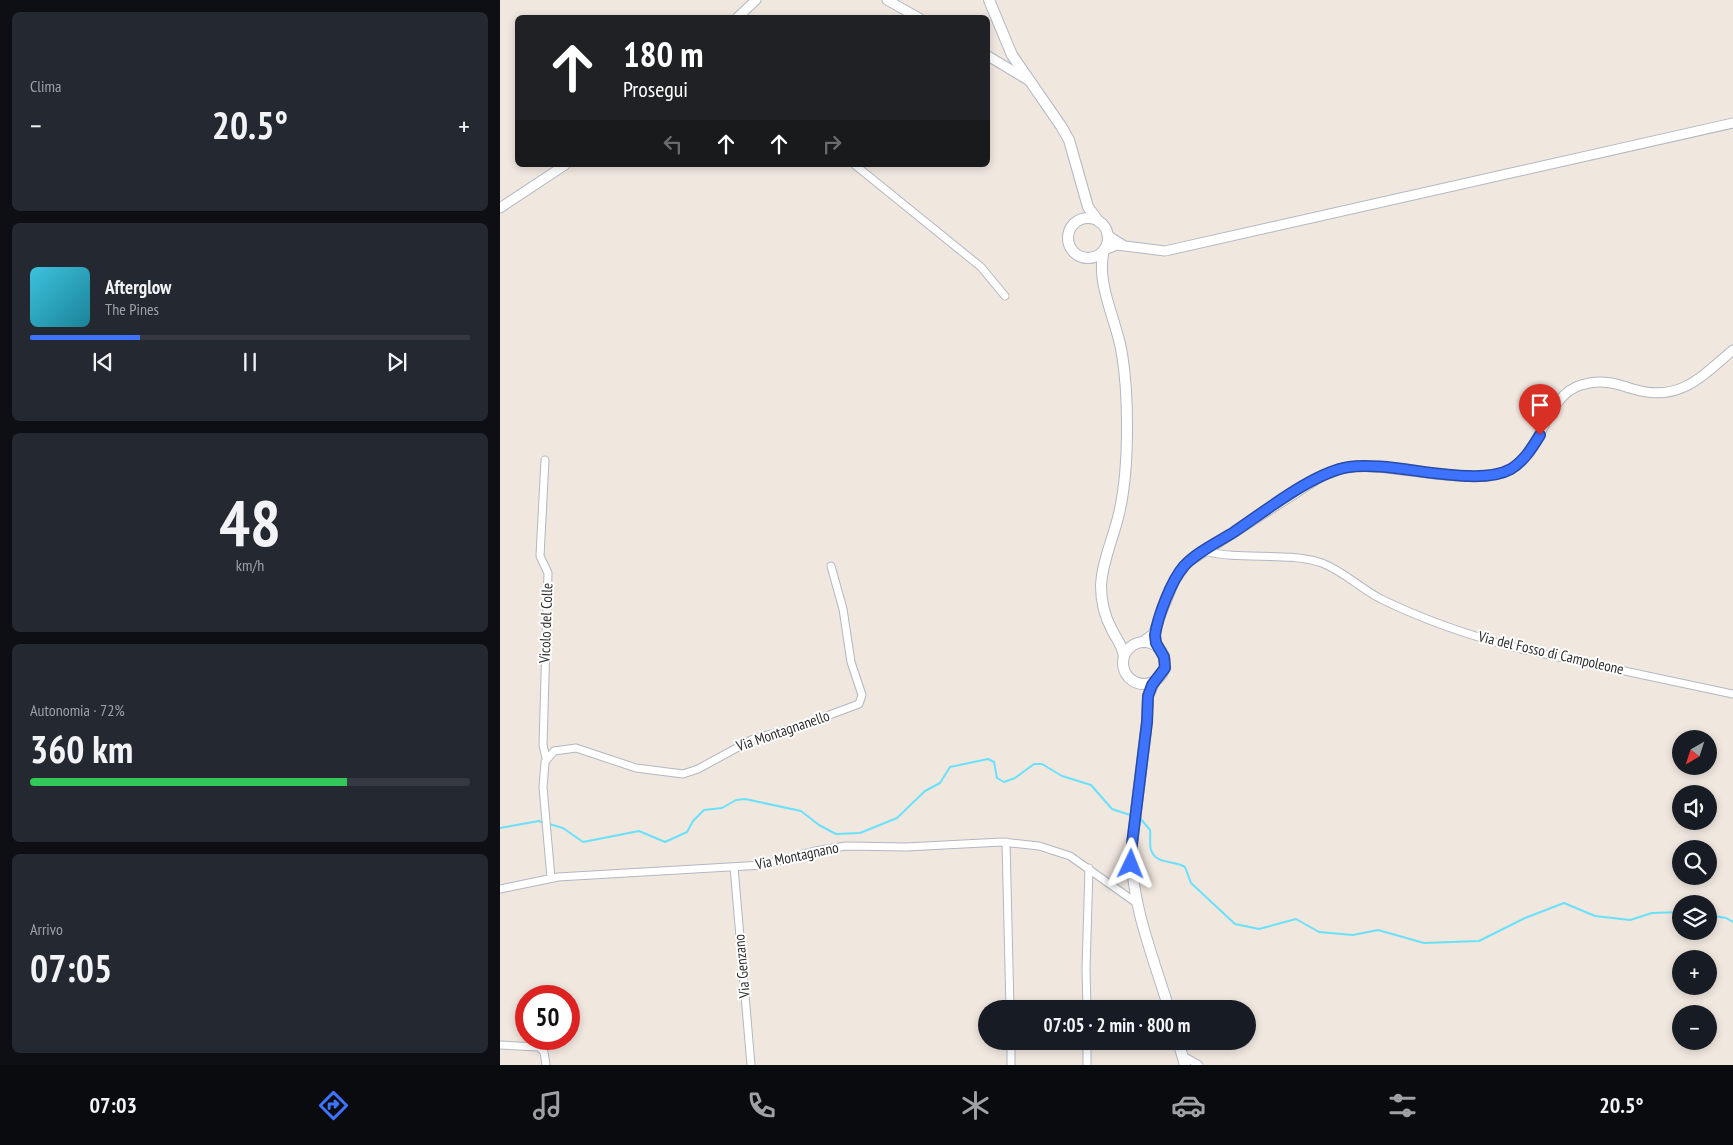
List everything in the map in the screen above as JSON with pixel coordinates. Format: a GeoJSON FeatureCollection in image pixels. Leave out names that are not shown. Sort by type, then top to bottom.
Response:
{"type":"FeatureCollection","features":[{"type":"Feature","properties":{"kind":"main road"},"geometry":{"type":"LineString","coordinates":[[989,0],[1010,50],[1069,140],[1091,212],[1107,235],[1102,267],[1104,283],[1120,344],[1125,385],[1126,476],[1120,510],[1104,566],[1101,588],[1104,610],[1122,646],[1126,674],[1145,693],[1148,706]]}},
{"type":"Feature","properties":{"kind":"main road"},"geometry":{"type":"LineString","coordinates":[[1085,194],[1085,209],[1080,220],[1071,227],[1068,238],[1071,249],[1097,270],[1104,283]]}},
{"type":"Feature","properties":{"kind":"main road"},"geometry":{"type":"LineString","coordinates":[[1080,220],[1086,219],[1098,222]]}},
{"type":"Feature","properties":{"kind":"main road"},"geometry":{"type":"LineString","coordinates":[[1084,258],[1095,257],[1104,250]]}},
{"type":"Feature","properties":{"kind":"main road"},"geometry":{"type":"LineString","coordinates":[[1117,638],[1125,644],[1138,643],[1158,647],[1164,657],[1165,668],[1149,692],[1131,864],[1138,904],[1166,1000]]}},
{"type":"Feature","properties":{"kind":"main road"},"geometry":{"type":"LineString","coordinates":[[1124,658],[1126,652],[1138,643]]}},
{"type":"Feature","properties":{"kind":"main road"},"geometry":{"type":"LineString","coordinates":[[1135,682],[1145,684],[1155,681]]}},
{"type":"Feature","properties":{"kind":"street"},"geometry":{"type":"LineString","coordinates":[[740,15],[756,0]]}},
{"type":"Feature","properties":{"kind":"street"},"geometry":{"type":"LineString","coordinates":[[887,0],[914,15]]}},
{"type":"Feature","properties":{"kind":"street"},"geometry":{"type":"LineString","coordinates":[[990,57],[1018,73],[1033,85]]}},
{"type":"Feature","properties":{"kind":"street"},"geometry":{"type":"LineString","coordinates":[[1104,250],[1113,246],[1126,246],[1165,251],[1733,123]]}},
{"type":"Feature","properties":{"kind":"street"},"geometry":{"type":"LineString","coordinates":[[500,208],[562,167]]}},
{"type":"Feature","properties":{"kind":"street"},"geometry":{"type":"LineString","coordinates":[[857,167],[983,269],[1005,296]]}},
{"type":"Feature","properties":{"kind":"street"},"geometry":{"type":"LineString","coordinates":[[1107,235],[1126,246]]}},
{"type":"Feature","properties":{"kind":"street"},"geometry":{"type":"LineString","coordinates":[[1138,643],[1150,637],[1156,628],[1179,573],[1187,563],[1311,483],[1343,468],[1361,466],[1476,476],[1503,473],[1514,467],[1526,456],[1561,399],[1576,387],[1605,382],[1648,392],[1673,392],[1694,381],[1733,350]]}},
{"type":"Feature","properties":{"kind":"street","name":"Vicolo del Colle"},"geometry":{"type":"LineString","coordinates":[[545,460],[540,558],[548,573],[543,745],[546,758]]}},
{"type":"Feature","properties":{"kind":"street","name":"Via del Fosso di Campoleone"},"geometry":{"type":"LineString","coordinates":[[1204,551],[1234,557],[1289,558],[1318,562],[1390,603],[1503,644],[1733,694]]}},
{"type":"Feature","properties":{"kind":"street","name":"Via Montagnanello"},"geometry":{"type":"LineString","coordinates":[[546,758],[557,749],[576,748],[616,763],[655,772],[683,774],[696,770],[756,738],[797,727],[859,704],[862,695],[851,660],[843,609],[831,566]]}},
{"type":"Feature","properties":{"kind":"street"},"geometry":{"type":"LineString","coordinates":[[1156,628],[1155,639],[1158,647]]}},
{"type":"Feature","properties":{"kind":"street"},"geometry":{"type":"LineString","coordinates":[[546,758],[543,788],[548,827],[551,878]]}},
{"type":"Feature","properties":{"kind":"street"},"geometry":{"type":"LineString","coordinates":[[1006,842],[1010,1000]]}},
{"type":"Feature","properties":{"kind":"street","name":"Via Montagnano"},"geometry":{"type":"LineString","coordinates":[[500,889],[551,878],[768,864],[846,846],[906,847],[1006,842],[1053,850],[1089,868],[1138,904]]}},
{"type":"Feature","properties":{"kind":"street","name":"Via Genzano"},"geometry":{"type":"LineString","coordinates":[[734,867],[751,1065]]}},
{"type":"Feature","properties":{"kind":"street"},"geometry":{"type":"LineString","coordinates":[[1087,1000],[1089,868]]}},
{"type":"Feature","properties":{"kind":"street"},"geometry":{"type":"LineString","coordinates":[[500,1045],[539,1046],[544,1052],[546,1065]]}},
{"type":"Feature","properties":{"kind":"street"},"geometry":{"type":"LineString","coordinates":[[1010,1050],[1011,1065]]}},
{"type":"Feature","properties":{"kind":"street"},"geometry":{"type":"LineString","coordinates":[[1087,1050],[1087,1065]]}},
{"type":"Feature","properties":{"kind":"street"},"geometry":{"type":"LineString","coordinates":[[1184,1060],[1199,1065]]}},
{"type":"Feature","properties":{"kind":"waterway"},"geometry":{"type":"LineString","coordinates":[[549,824],[563,828],[583,842],[639,831],[665,842],[687,832],[693,821],[704,810],[722,808],[736,800],[745,799],[801,811],[819,825],[836,834],[860,833],[897,818],[925,791],[940,783],[950,767],[988,759],[994,762],[997,778],[1004,782],[1015,778],[1034,764],[1042,764],[1062,776],[1091,785],[1112,809],[1133,816]]}},
{"type":"Feature","properties":{"kind":"waterway"},"geometry":{"type":"LineString","coordinates":[[1140,818],[1150,830],[1150,845],[1153,855],[1161,860],[1185,867],[1191,883],[1235,924],[1259,929],[1296,919],[1319,932],[1353,935],[1378,930],[1424,943],[1479,941],[1525,918],[1564,903],[1595,916],[1630,920],[1652,913],[1672,912]]}},
{"type":"Feature","properties":{"kind":"waterway"},"geometry":{"type":"LineString","coordinates":[[500,828],[539,821],[544,823]]}},
{"type":"Feature","properties":{"kind":"waterway"},"geometry":{"type":"LineString","coordinates":[[1717,916],[1733,922]]}},
{"type":"Feature","properties":{"kind":"route"},"geometry":{"type":"LineString","coordinates":[[1131,864],[1148,714],[1148,696],[1150,688],[1165,668],[1164,657],[1155,639],[1156,628],[1173,584],[1184,566],[1280,502],[1322,476],[1337,470],[1361,466],[1459,475],[1494,475],[1508,471],[1520,462],[1540,435]]}}]}
